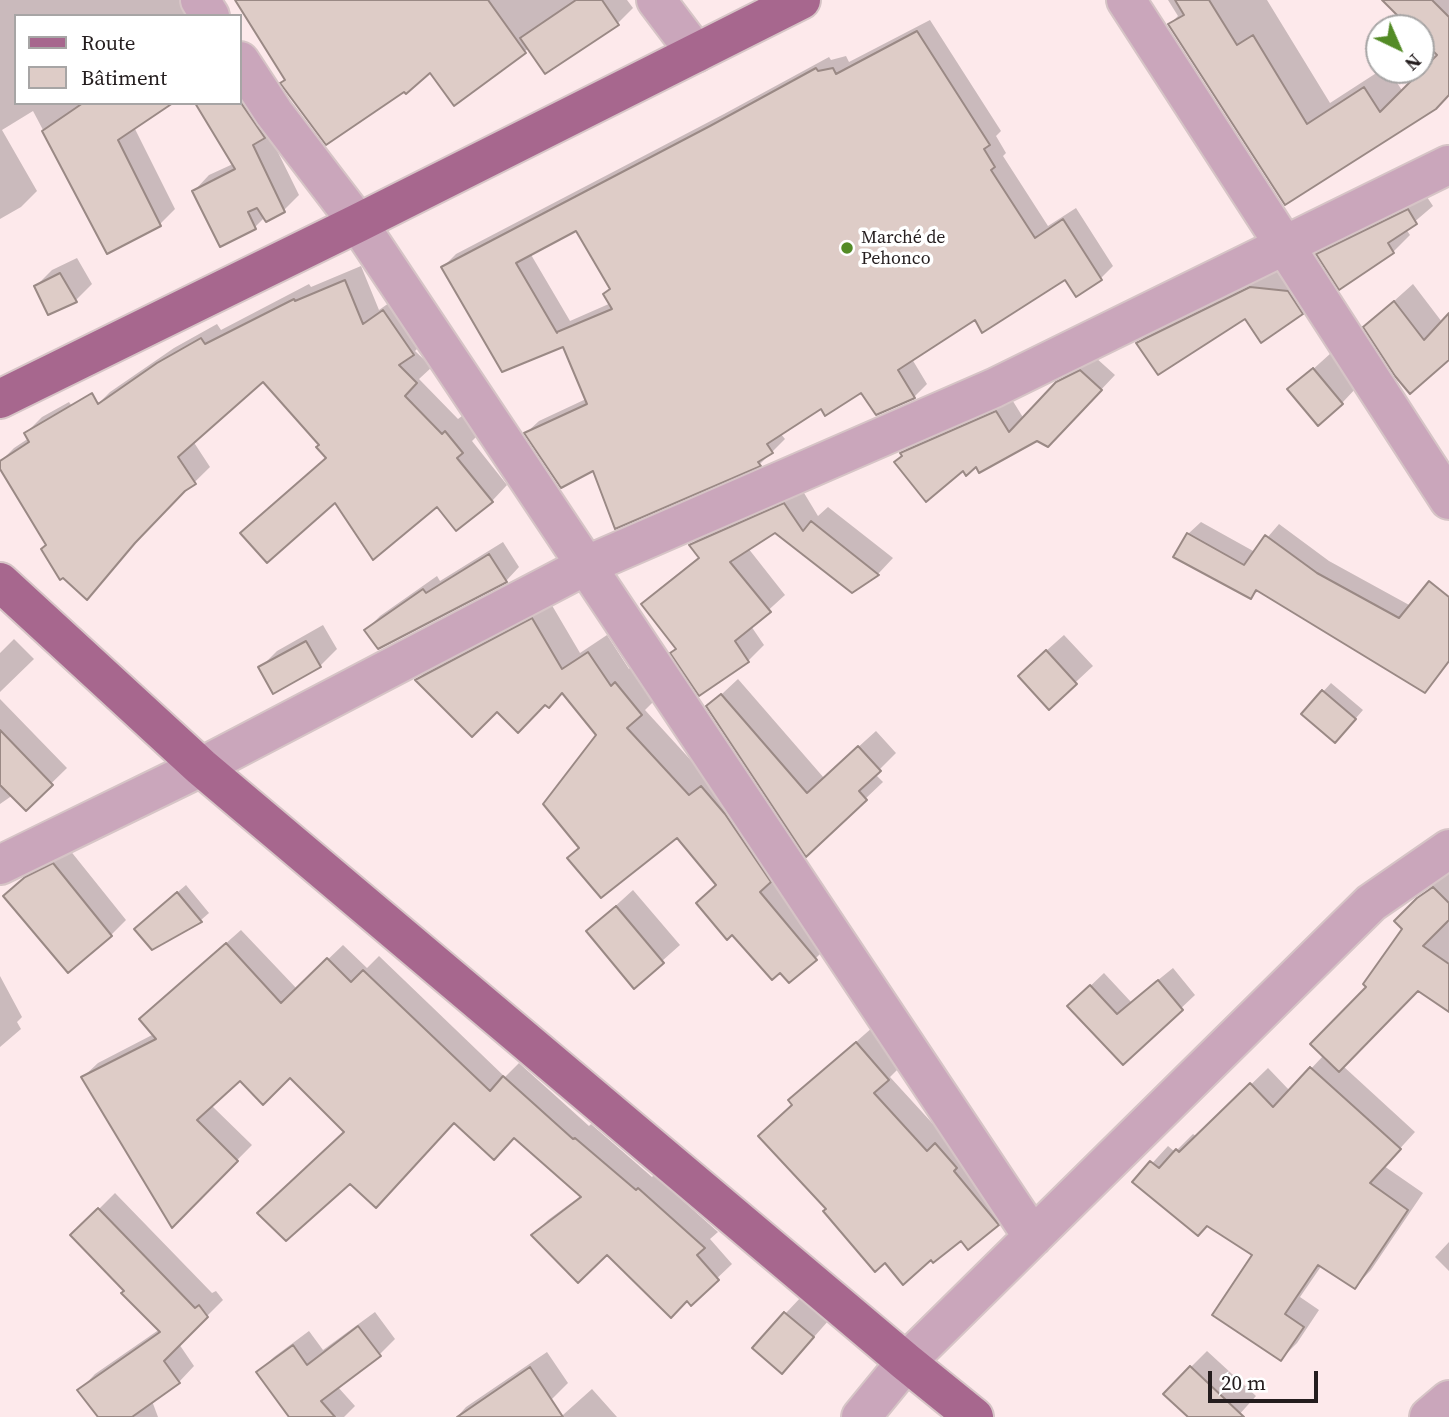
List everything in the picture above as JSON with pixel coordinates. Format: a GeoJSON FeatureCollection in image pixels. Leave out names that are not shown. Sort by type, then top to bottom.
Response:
{"type":"FeatureCollection","features":[{"type":"Feature","properties":{"kind":"main road"},"geometry":{"type":"LineString","coordinates":[[0,399],[801,0]]}},
{"type":"Feature","properties":{"kind":"main road"},"geometry":{"type":"LineString","coordinates":[[0,582],[201,766],[974,1417]]}},
{"type":"Feature","properties":{"kind":"street"},"geometry":{"type":"LineString","coordinates":[[656,0],[696,53]]}},
{"type":"Feature","properties":{"kind":"street"},"geometry":{"type":"LineString","coordinates":[[1126,0],[1449,500]]}},
{"type":"Feature","properties":{"kind":"street"},"geometry":{"type":"LineString","coordinates":[[242,64],[274,113],[358,223],[1033,1237]]}},
{"type":"Feature","properties":{"kind":"street"},"geometry":{"type":"LineString","coordinates":[[0,865],[201,766],[585,566],[994,388],[1448,165]]}},
{"type":"Feature","properties":{"kind":"street"},"geometry":{"type":"LineString","coordinates":[[861,1417],[906,1362],[1371,903],[1449,849]]}},
{"type":"Feature","properties":{"kind":"street"},"geometry":{"type":"LineString","coordinates":[[1429,1417],[1449,1400]]}},
{"type":"Feature","properties":{"kind":"building"},"geometry":{"type":"Polygon","coordinates":[[[235,0],[488,0],[526,53],[454,106],[430,73],[406,94],[404,92],[326,145],[280,83],[285,80],[235,0]]]}},
{"type":"Feature","properties":{"kind":"building"},"geometry":{"type":"Polygon","coordinates":[[[576,0],[602,0],[619,25],[545,74],[520,38],[576,0]]]}},
{"type":"Feature","properties":{"kind":"building"},"geometry":{"type":"Polygon","coordinates":[[[1175,0],[1209,0],[1237,45],[1253,35],[1307,124],[1364,87],[1380,112],[1408,84],[1435,84],[1435,14],[1396,14],[1382,0],[1432,0],[1449,17],[1449,95],[1436,109],[1285,205],[1168,24],[1184,15],[1175,0]]]}},
{"type":"Feature","properties":{"kind":"building"},"geometry":{"type":"Polygon","coordinates":[[[917,31],[990,145],[984,149],[995,167],[991,170],[1035,238],[1063,219],[1102,280],[1076,297],[1065,280],[982,333],[975,320],[898,370],[915,398],[876,415],[861,393],[825,416],[821,409],[767,444],[773,453],[758,462],[761,466],[615,529],[593,471],[561,488],[524,433],[587,404],[563,347],[502,372],[441,267],[816,68],[818,71],[833,68],[836,74],[917,31]],[[576,231],[516,263],[557,333],[612,309],[603,294],[610,289],[576,231]]]}},
{"type":"Feature","properties":{"kind":"building"},"geometry":{"type":"Polygon","coordinates":[[[242,104],[265,138],[253,145],[285,212],[266,222],[257,208],[248,212],[256,229],[220,247],[192,191],[235,169],[196,105],[242,104]]]}},
{"type":"Feature","properties":{"kind":"building"},"geometry":{"type":"Polygon","coordinates":[[[80,105],[170,105],[118,140],[161,226],[107,254],[42,131],[80,105]]]}},
{"type":"Feature","properties":{"kind":"building"},"geometry":{"type":"Polygon","coordinates":[[[1408,209],[1417,224],[1388,243],[1394,253],[1339,290],[1316,254],[1408,209]]]}},
{"type":"Feature","properties":{"kind":"building"},"geometry":{"type":"Polygon","coordinates":[[[60,273],[77,302],[48,315],[34,286],[60,273]]]}},
{"type":"Feature","properties":{"kind":"building"},"geometry":{"type":"Polygon","coordinates":[[[345,280],[363,324],[383,310],[414,355],[399,365],[417,383],[405,396],[442,434],[445,431],[463,453],[457,458],[493,502],[456,531],[437,507],[373,560],[335,503],[267,563],[240,533],[326,458],[316,447],[319,445],[263,382],[178,457],[196,484],[185,491],[135,543],[87,600],[63,578],[60,580],[41,549],[46,545],[0,469],[0,461],[29,442],[24,433],[92,393],[98,404],[157,363],[201,338],[205,344],[294,299],[295,301],[345,280]]]}},
{"type":"Feature","properties":{"kind":"building"},"geometry":{"type":"Polygon","coordinates":[[[1250,287],[1288,291],[1303,314],[1261,343],[1245,319],[1158,375],[1136,343],[1250,287]]]}},
{"type":"Feature","properties":{"kind":"building"},"geometry":{"type":"Polygon","coordinates":[[[1394,301],[1424,340],[1449,313],[1449,360],[1410,394],[1363,327],[1394,301]]]}},
{"type":"Feature","properties":{"kind":"building"},"geometry":{"type":"Polygon","coordinates":[[[1313,368],[1343,404],[1318,426],[1287,389],[1313,368]]]}},
{"type":"Feature","properties":{"kind":"building"},"geometry":{"type":"Polygon","coordinates":[[[1080,370],[1102,390],[1048,447],[1037,441],[979,473],[976,467],[966,476],[963,471],[926,502],[894,462],[902,456],[900,453],[996,411],[1009,432],[1056,382],[1080,370]]]}},
{"type":"Feature","properties":{"kind":"building"},"geometry":{"type":"Polygon","coordinates":[[[784,503],[803,531],[811,521],[879,575],[852,593],[775,533],[730,562],[771,612],[735,641],[749,662],[699,696],[670,653],[676,649],[641,604],[699,558],[689,545],[784,503]]]}},
{"type":"Feature","properties":{"kind":"building"},"geometry":{"type":"Polygon","coordinates":[[[1187,533],[1244,565],[1265,535],[1317,573],[1399,618],[1429,581],[1449,597],[1449,661],[1425,693],[1256,590],[1251,599],[1173,557],[1187,533]]]}},
{"type":"Feature","properties":{"kind":"building"},"geometry":{"type":"Polygon","coordinates":[[[489,554],[507,582],[378,649],[364,630],[423,589],[426,593],[489,554]]]}},
{"type":"Feature","properties":{"kind":"building"},"geometry":{"type":"Polygon","coordinates":[[[532,618],[562,669],[588,652],[611,686],[615,682],[642,715],[627,728],[689,795],[701,786],[725,814],[771,882],[760,892],[817,960],[789,983],[780,973],[772,980],[732,935],[727,940],[696,903],[716,885],[677,838],[601,898],[567,858],[579,848],[543,804],[596,735],[562,693],[549,708],[545,705],[518,733],[497,712],[472,737],[415,680],[532,618]]]}},
{"type":"Feature","properties":{"kind":"building"},"geometry":{"type":"Polygon","coordinates":[[[306,641],[321,667],[273,694],[258,667],[306,641]]]}},
{"type":"Feature","properties":{"kind":"building"},"geometry":{"type":"Polygon","coordinates":[[[1046,650],[1077,684],[1049,710],[1018,676],[1046,650]]]}},
{"type":"Feature","properties":{"kind":"building"},"geometry":{"type":"Polygon","coordinates":[[[1322,690],[1356,719],[1335,743],[1301,714],[1322,690]]]}},
{"type":"Feature","properties":{"kind":"building"},"geometry":{"type":"Polygon","coordinates":[[[721,694],[807,793],[858,746],[881,771],[859,791],[867,800],[806,857],[706,706],[721,694]]]}},
{"type":"Feature","properties":{"kind":"building"},"geometry":{"type":"Polygon","coordinates":[[[0,730],[53,785],[26,811],[0,785],[0,730]]]}},
{"type":"Feature","properties":{"kind":"building"},"geometry":{"type":"Polygon","coordinates":[[[53,863],[112,936],[68,973],[3,896],[25,877],[53,863]]]}},
{"type":"Feature","properties":{"kind":"building"},"geometry":{"type":"Polygon","coordinates":[[[1433,887],[1449,903],[1449,920],[1423,946],[1449,964],[1449,1012],[1418,991],[1339,1072],[1310,1044],[1366,987],[1363,984],[1402,929],[1394,921],[1417,898],[1433,887]]]}},
{"type":"Feature","properties":{"kind":"building"},"geometry":{"type":"Polygon","coordinates":[[[177,892],[202,922],[152,950],[134,929],[177,892]]]}},
{"type":"Feature","properties":{"kind":"building"},"geometry":{"type":"Polygon","coordinates":[[[616,906],[664,963],[634,989],[586,931],[616,906]]]}},
{"type":"Feature","properties":{"kind":"building"},"geometry":{"type":"Polygon","coordinates":[[[226,943],[281,1003],[327,958],[351,982],[363,970],[490,1091],[503,1076],[573,1139],[636,1190],[638,1188],[705,1248],[697,1255],[719,1280],[691,1306],[687,1301],[671,1318],[607,1255],[578,1283],[531,1235],[581,1197],[514,1138],[494,1160],[454,1123],[376,1208],[350,1184],[286,1241],[257,1213],[344,1132],[290,1078],[263,1105],[240,1081],[197,1120],[238,1161],[172,1228],[81,1077],[156,1039],[139,1019],[226,943]]]}},
{"type":"Feature","properties":{"kind":"building"},"geometry":{"type":"Polygon","coordinates":[[[1158,980],[1183,1010],[1123,1065],[1067,1006],[1090,985],[1117,1014],[1158,980]]]}},
{"type":"Feature","properties":{"kind":"building"},"geometry":{"type":"Polygon","coordinates":[[[856,1042],[889,1080],[874,1093],[927,1151],[935,1143],[957,1168],[954,1171],[999,1225],[968,1250],[961,1241],[933,1263],[931,1260],[903,1285],[885,1263],[875,1272],[823,1211],[826,1209],[758,1136],[792,1105],[788,1100],[856,1042]]]}},
{"type":"Feature","properties":{"kind":"building"},"geometry":{"type":"Polygon","coordinates":[[[1310,1067],[1401,1149],[1370,1183],[1408,1210],[1355,1289],[1318,1265],[1285,1314],[1304,1327],[1281,1361],[1212,1315],[1252,1255],[1207,1226],[1198,1236],[1132,1182],[1150,1161],[1159,1168],[1176,1149],[1179,1152],[1250,1083],[1273,1107],[1310,1067]]]}},
{"type":"Feature","properties":{"kind":"building"},"geometry":{"type":"Polygon","coordinates":[[[98,1208],[195,1308],[199,1305],[208,1317],[164,1361],[180,1383],[132,1417],[98,1417],[77,1390],[160,1332],[70,1235],[98,1208]]]}},
{"type":"Feature","properties":{"kind":"building"},"geometry":{"type":"Polygon","coordinates":[[[784,1312],[814,1337],[782,1374],[752,1348],[784,1312]]]}},
{"type":"Feature","properties":{"kind":"building"},"geometry":{"type":"Polygon","coordinates":[[[358,1326],[381,1356],[321,1401],[335,1417],[289,1417],[256,1372],[293,1345],[307,1365],[358,1326]]]}},
{"type":"Feature","properties":{"kind":"building"},"geometry":{"type":"Polygon","coordinates":[[[1190,1366],[1244,1417],[1188,1417],[1163,1394],[1190,1366]]]}},
{"type":"Feature","properties":{"kind":"building"},"geometry":{"type":"Polygon","coordinates":[[[530,1367],[563,1417],[457,1417],[530,1367]]]}},
{"type":"Feature","properties":{"kind":"place","name":"Marché de Pehonco"},"geometry":{"type":"Point","coordinates":[847,248]}}]}
